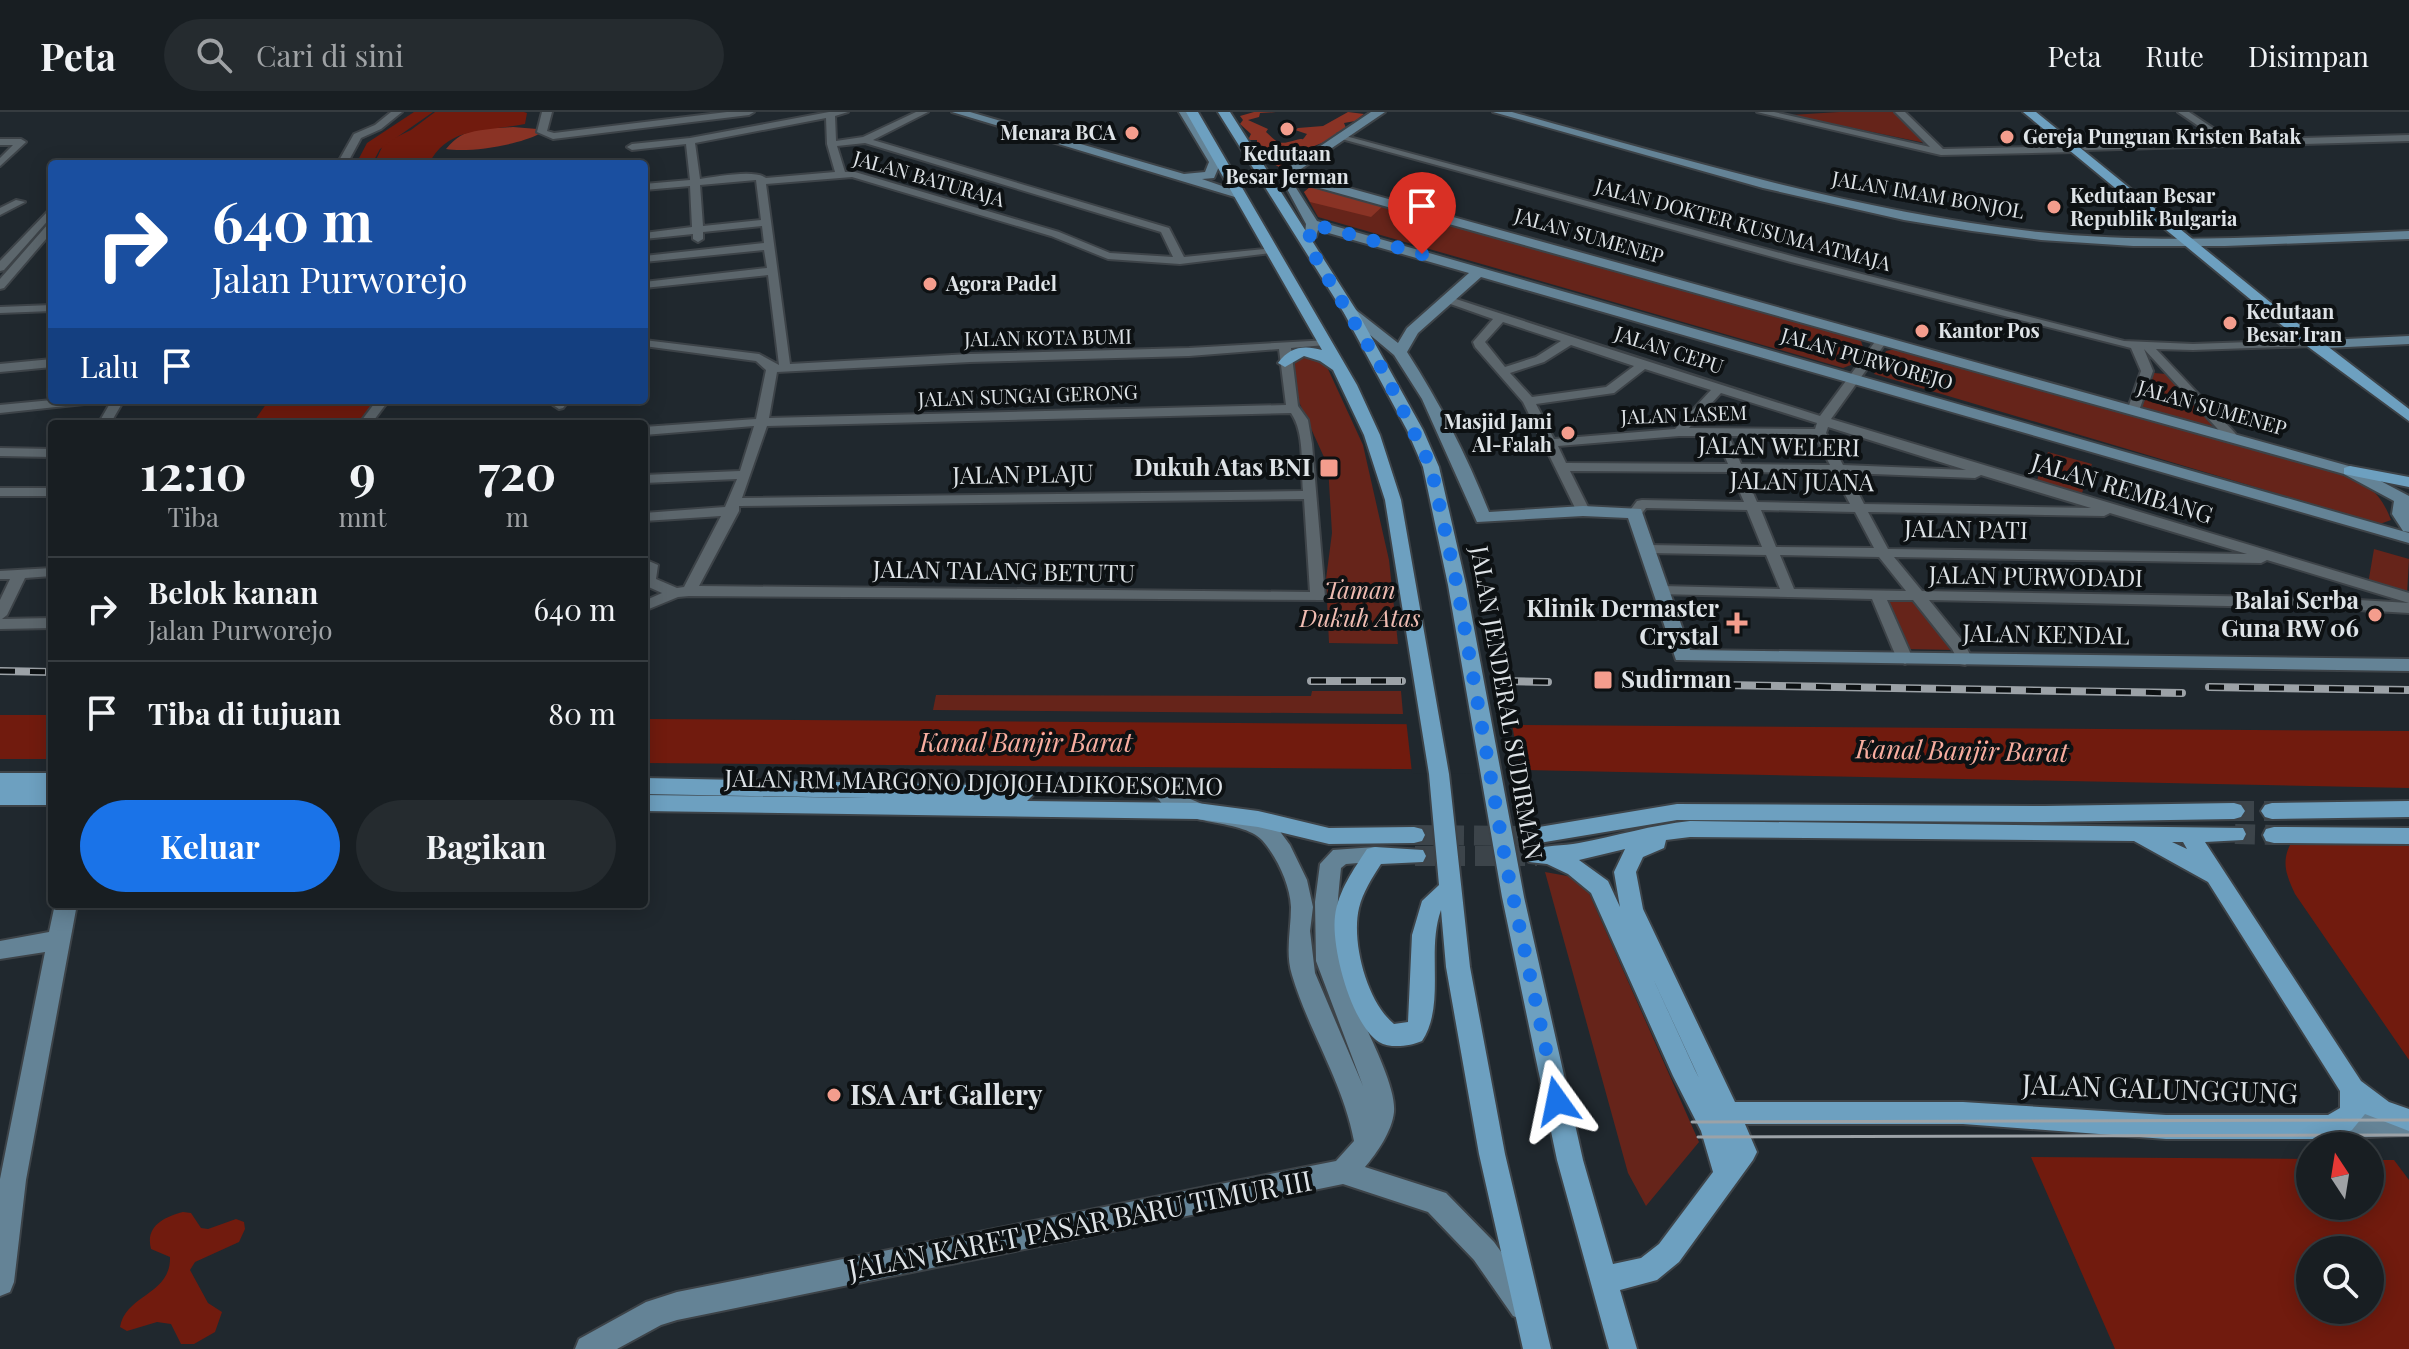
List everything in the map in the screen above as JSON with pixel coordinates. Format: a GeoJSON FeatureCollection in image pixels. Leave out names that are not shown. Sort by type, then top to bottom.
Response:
{"type":"FeatureCollection","features":[{"type":"Feature","properties":{"kind":"main road"},"geometry":{"type":"LineString","coordinates":[[1192,112],[1338,367],[1372,435],[1393,503],[1439,774],[1448,890],[1458,967],[1492,1154],[1537,1349]]}},
{"type":"Feature","properties":{"kind":"main road","name":"JALAN JENDERAL SUDIRMAN"},"geometry":{"type":"LineString","coordinates":[[1224,112],[1351,313],[1415,430],[1431,467],[1441,502],[1506,864],[1570,1160],[1623,1349]]}},
{"type":"Feature","properties":{"kind":"main road"},"geometry":{"type":"LineString","coordinates":[[2029,112],[2080,148],[2409,416]]}},
{"type":"Feature","properties":{"kind":"main road"},"geometry":{"type":"LineString","coordinates":[[2042,112],[2080,148]]}},
{"type":"Feature","properties":{"kind":"main road"},"geometry":{"type":"LineString","coordinates":[[2319,344],[2409,401]]}},
{"type":"Feature","properties":{"kind":"main road"},"geometry":{"type":"LineString","coordinates":[[1285,363],[1294,354],[1310,352],[1325,355],[1338,367]]}},
{"type":"Feature","properties":{"kind":"main road"},"geometry":{"type":"LineString","coordinates":[[0,781],[48,781]]}},
{"type":"Feature","properties":{"kind":"main road","name":"JALAN RM MARGONO DJOJOHADIKOESOEMO"},"geometry":{"type":"LineString","coordinates":[[648,786],[1167,797],[1245,805],[1363,842]]}},
{"type":"Feature","properties":{"kind":"main road"},"geometry":{"type":"LineString","coordinates":[[0,797],[48,797]]}},
{"type":"Feature","properties":{"kind":"main road","name":"JALAN RM MARGONO DJOJOHADIKOESOEMO"},"geometry":{"type":"LineString","coordinates":[[648,803],[1197,811],[1258,819],[1363,842]]}},
{"type":"Feature","properties":{"kind":"main road"},"geometry":{"type":"LineString","coordinates":[[2272,811],[2409,809]]}},
{"type":"Feature","properties":{"kind":"main road"},"geometry":{"type":"LineString","coordinates":[[1540,849],[1561,834],[1631,818],[1677,812],[2045,814],[2234,811]]}},
{"type":"Feature","properties":{"kind":"main road"},"geometry":{"type":"LineString","coordinates":[[1690,829],[1635,851],[1625,872],[1632,909],[1718,1116]]}},
{"type":"Feature","properties":{"kind":"main road"},"geometry":{"type":"LineString","coordinates":[[1540,849],[1576,853],[1642,835],[1690,829],[2123,832],[2235,836],[2219,848],[2216,856],[2219,882]]}},
{"type":"Feature","properties":{"kind":"main road"},"geometry":{"type":"LineString","coordinates":[[2123,832],[2177,853],[2219,882]]}},
{"type":"Feature","properties":{"kind":"main road"},"geometry":{"type":"LineString","coordinates":[[2189,834],[2352,1089]]}},
{"type":"Feature","properties":{"kind":"main road"},"geometry":{"type":"LineString","coordinates":[[2274,835],[2409,836]]}},
{"type":"Feature","properties":{"kind":"main road"},"geometry":{"type":"LineString","coordinates":[[1414,845],[1363,842],[1346,917],[1346,939],[1373,1020],[1389,1035],[1413,1034],[1420,1024],[1423,935],[1430,907],[1448,890]]}},
{"type":"Feature","properties":{"kind":"main road"},"geometry":{"type":"LineString","coordinates":[[1540,849],[1576,868],[1600,887],[1685,1076],[1744,1152],[1669,1253],[1647,1270],[1602,1280]]}},
{"type":"Feature","properties":{"kind":"main road","name":"JALAN GALUNGGUNG"},"geometry":{"type":"LineString","coordinates":[[1718,1116],[1963,1113],[2166,1127],[2328,1127],[2343,1122],[2353,1113],[2352,1089]]}},
{"type":"Feature","properties":{"kind":"street"},"geometry":{"type":"LineString","coordinates":[[344,160],[357,136],[378,127],[397,112]]}},
{"type":"Feature","properties":{"kind":"street"},"geometry":{"type":"LineString","coordinates":[[547,112],[542,132],[547,136],[749,112]]}},
{"type":"Feature","properties":{"kind":"street"},"geometry":{"type":"LineString","coordinates":[[636,126],[631,151],[843,112]]}},
{"type":"Feature","properties":{"kind":"street"},"geometry":{"type":"LineString","coordinates":[[832,144],[865,140],[923,112]]}},
{"type":"Feature","properties":{"kind":"street"},"geometry":{"type":"LineString","coordinates":[[958,112],[1239,194]]}},
{"type":"Feature","properties":{"kind":"street"},"geometry":{"type":"LineString","coordinates":[[1180,176],[1210,175],[1215,162],[1185,112]]}},
{"type":"Feature","properties":{"kind":"street"},"geometry":{"type":"LineString","coordinates":[[1308,245],[1312,224],[1285,174],[1379,112]]}},
{"type":"Feature","properties":{"kind":"street","name":"JALAN IMAM BONJOL"},"geometry":{"type":"LineString","coordinates":[[1499,112],[1703,167],[1916,217],[2039,236],[2191,238],[2409,235]]}},
{"type":"Feature","properties":{"kind":"street","name":"JALAN IMAM BONJOL"},"geometry":{"type":"LineString","coordinates":[[1524,112],[1684,154],[1927,211],[2075,230],[2191,238],[2409,226]]}},
{"type":"Feature","properties":{"kind":"street"},"geometry":{"type":"LineString","coordinates":[[1762,112],[1941,152],[2409,138]]}},
{"type":"Feature","properties":{"kind":"street"},"geometry":{"type":"LineString","coordinates":[[1900,112],[1941,152]]}},
{"type":"Feature","properties":{"kind":"street"},"geometry":{"type":"LineString","coordinates":[[2183,112],[2229,143]]}},
{"type":"Feature","properties":{"kind":"street"},"geometry":{"type":"LineString","coordinates":[[830,116],[832,144],[840,172]]}},
{"type":"Feature","properties":{"kind":"street","name":"JALAN DOKTER KUSUMA ATMAJA"},"geometry":{"type":"LineString","coordinates":[[1341,136],[1795,260],[2142,345],[2409,340]]}},
{"type":"Feature","properties":{"kind":"street"},"geometry":{"type":"LineString","coordinates":[[865,140],[1165,230],[1180,261]]}},
{"type":"Feature","properties":{"kind":"street"},"geometry":{"type":"LineString","coordinates":[[690,141],[699,253]]}},
{"type":"Feature","properties":{"kind":"street"},"geometry":{"type":"LineString","coordinates":[[0,142],[21,142],[0,163]]}},
{"type":"Feature","properties":{"kind":"street","name":"JALAN BATURAJA"},"geometry":{"type":"LineString","coordinates":[[648,187],[749,177],[761,177],[761,181],[840,172],[1055,234],[1108,256],[1180,261],[1271,250]]}},
{"type":"Feature","properties":{"kind":"street","name":"JALAN SUMENEP"},"geometry":{"type":"LineString","coordinates":[[1285,174],[1881,341],[2134,408],[2350,471],[2407,492],[2399,508],[2409,535]]}},
{"type":"Feature","properties":{"kind":"street"},"geometry":{"type":"LineString","coordinates":[[648,605],[682,592],[734,507],[778,369],[773,271],[761,181]]}},
{"type":"Feature","properties":{"kind":"street"},"geometry":{"type":"LineString","coordinates":[[0,204],[20,202],[0,212]]}},
{"type":"Feature","properties":{"kind":"street"},"geometry":{"type":"LineString","coordinates":[[0,268],[48,214]]}},
{"type":"Feature","properties":{"kind":"street"},"geometry":{"type":"LineString","coordinates":[[648,236],[766,222]]}},
{"type":"Feature","properties":{"kind":"street","name":"JALAN PURWOREJO"},"geometry":{"type":"LineString","coordinates":[[1312,224],[1479,271],[1861,368],[2409,535]]}},
{"type":"Feature","properties":{"kind":"street"},"geometry":{"type":"LineString","coordinates":[[0,286],[48,231]]}},
{"type":"Feature","properties":{"kind":"street"},"geometry":{"type":"LineString","coordinates":[[648,259],[770,246]]}},
{"type":"Feature","properties":{"kind":"street"},"geometry":{"type":"LineString","coordinates":[[648,285],[773,271]]}},
{"type":"Feature","properties":{"kind":"street"},"geometry":{"type":"LineString","coordinates":[[1351,313],[1400,352],[1412,331],[1479,271]]}},
{"type":"Feature","properties":{"kind":"street","name":"JALAN CEPU"},"geometry":{"type":"LineString","coordinates":[[1446,299],[1719,388],[1822,426]]}},
{"type":"Feature","properties":{"kind":"street"},"geometry":{"type":"LineString","coordinates":[[0,312],[48,308]]}},
{"type":"Feature","properties":{"kind":"street"},"geometry":{"type":"LineString","coordinates":[[0,312],[48,315]]}},
{"type":"Feature","properties":{"kind":"street"},"geometry":{"type":"LineString","coordinates":[[1502,316],[1479,342],[1529,401],[1583,511]]}},
{"type":"Feature","properties":{"kind":"street"},"geometry":{"type":"LineString","coordinates":[[1374,334],[1412,331]]}},
{"type":"Feature","properties":{"kind":"street"},"geometry":{"type":"LineString","coordinates":[[1504,371],[1557,353],[1571,339]]}},
{"type":"Feature","properties":{"kind":"street"},"geometry":{"type":"LineString","coordinates":[[1881,341],[1822,426],[1839,469],[1883,553],[1959,647],[1965,660]]}},
{"type":"Feature","properties":{"kind":"street","name":"JALAN KOTA BUMI"},"geometry":{"type":"LineString","coordinates":[[778,369],[970,358],[1189,352],[1325,342]]}},
{"type":"Feature","properties":{"kind":"street"},"geometry":{"type":"LineString","coordinates":[[648,344],[759,358],[778,369]]}},
{"type":"Feature","properties":{"kind":"street"},"geometry":{"type":"LineString","coordinates":[[2134,408],[2147,371],[2142,345]]}},
{"type":"Feature","properties":{"kind":"street"},"geometry":{"type":"LineString","coordinates":[[2142,345],[2231,436]]}},
{"type":"Feature","properties":{"kind":"street"},"geometry":{"type":"LineString","coordinates":[[1285,346],[1293,409],[1302,420],[1310,495]]}},
{"type":"Feature","properties":{"kind":"street","name":"JALAN JUANA"},"geometry":{"type":"LineString","coordinates":[[1400,352],[1443,423],[1483,518],[1583,511],[1635,513],[1642,504],[2125,513]]}},
{"type":"Feature","properties":{"kind":"street"},"geometry":{"type":"LineString","coordinates":[[0,368],[48,363]]}},
{"type":"Feature","properties":{"kind":"street"},"geometry":{"type":"LineString","coordinates":[[1529,401],[1610,390],[1643,365]]}},
{"type":"Feature","properties":{"kind":"street"},"geometry":{"type":"LineString","coordinates":[[2147,371],[2170,371]]}},
{"type":"Feature","properties":{"kind":"street"},"geometry":{"type":"LineString","coordinates":[[1679,432],[1719,388]]}},
{"type":"Feature","properties":{"kind":"street"},"geometry":{"type":"LineString","coordinates":[[0,409],[48,403]]}},
{"type":"Feature","properties":{"kind":"street","name":"JALAN SUNGAI GERONG"},"geometry":{"type":"LineString","coordinates":[[648,431],[763,422],[1293,409]]}},
{"type":"Feature","properties":{"kind":"street","name":"JALAN LASEM"},"geometry":{"type":"LineString","coordinates":[[1550,443],[1679,432],[1822,426]]}},
{"type":"Feature","properties":{"kind":"street","name":"JALAN REMBANG"},"geometry":{"type":"LineString","coordinates":[[1822,426],[2409,598]]}},
{"type":"Feature","properties":{"kind":"street"},"geometry":{"type":"LineString","coordinates":[[1721,432],[1789,594]]}},
{"type":"Feature","properties":{"kind":"street"},"geometry":{"type":"LineString","coordinates":[[0,452],[48,453]]}},
{"type":"Feature","properties":{"kind":"street","name":"JALAN WELERI"},"geometry":{"type":"LineString","coordinates":[[1561,467],[1839,469],[1996,475]]}},
{"type":"Feature","properties":{"kind":"street"},"geometry":{"type":"LineString","coordinates":[[648,479],[745,475]]}},
{"type":"Feature","properties":{"kind":"street"},"geometry":{"type":"LineString","coordinates":[[0,492],[48,492]]}},
{"type":"Feature","properties":{"kind":"street","name":"JALAN PLAJU"},"geometry":{"type":"LineString","coordinates":[[648,517],[734,507],[1310,495]]}},
{"type":"Feature","properties":{"kind":"street","name":"JALAN TALANG BETUTU"},"geometry":{"type":"LineString","coordinates":[[682,592],[1318,597],[1310,495]]}},
{"type":"Feature","properties":{"kind":"street"},"geometry":{"type":"LineString","coordinates":[[1635,513],[1662,591]]}},
{"type":"Feature","properties":{"kind":"street","name":"JALAN PATI"},"geometry":{"type":"LineString","coordinates":[[1649,549],[2282,559]]}},
{"type":"Feature","properties":{"kind":"street"},"geometry":{"type":"LineString","coordinates":[[0,575],[48,572]]}},
{"type":"Feature","properties":{"kind":"street"},"geometry":{"type":"LineString","coordinates":[[0,615],[20,573]]}},
{"type":"Feature","properties":{"kind":"street"},"geometry":{"type":"LineString","coordinates":[[648,581],[682,592]]}},
{"type":"Feature","properties":{"kind":"street","name":"JALAN PURWODADI"},"geometry":{"type":"LineString","coordinates":[[1662,591],[2325,603],[2409,608]]}},
{"type":"Feature","properties":{"kind":"street","name":"JALAN KENDAL"},"geometry":{"type":"LineString","coordinates":[[1662,591],[1683,656],[2409,665]]}},
{"type":"Feature","properties":{"kind":"street"},"geometry":{"type":"LineString","coordinates":[[1878,596],[1905,659]]}},
{"type":"Feature","properties":{"kind":"street"},"geometry":{"type":"LineString","coordinates":[[0,624],[48,623]]}},
{"type":"Feature","properties":{"kind":"street"},"geometry":{"type":"LineString","coordinates":[[1167,797],[1197,811],[1250,823],[1268,832],[1282,851],[1296,880],[1302,907],[1299,931],[1303,973],[1361,1111],[1368,1145]]}},
{"type":"Feature","properties":{"kind":"street"},"geometry":{"type":"LineString","coordinates":[[1343,1172],[1368,1145],[1381,1112],[1375,1083],[1328,961],[1326,902],[1331,864],[1363,842]]}},
{"type":"Feature","properties":{"kind":"street"},"geometry":{"type":"LineString","coordinates":[[0,1282],[13,1180],[65,908]]}},
{"type":"Feature","properties":{"kind":"street"},"geometry":{"type":"LineString","coordinates":[[0,950],[59,940]]}},
{"type":"Feature","properties":{"kind":"street"},"geometry":{"type":"LineString","coordinates":[[2352,1089],[2364,1107],[2400,1123],[2409,1138]]}},
{"type":"Feature","properties":{"kind":"street"},"geometry":{"type":"LineString","coordinates":[[2328,1127],[2400,1123]]}},
{"type":"Feature","properties":{"kind":"street","name":"JALAN KARET PASAR BARU TIMUR III"},"geometry":{"type":"LineString","coordinates":[[589,1349],[656,1312],[677,1306],[1343,1172],[1437,1202],[1484,1251],[1528,1312]]}},
{"type":"Feature","properties":{"kind":"green space"},"geometry":{"type":"Polygon","coordinates":[[[1903,112],[1939,146],[1791,115],[1903,112]]]}},
{"type":"Feature","properties":{"kind":"green space"},"geometry":{"type":"Polygon","coordinates":[[[1310,187],[1860,338],[1863,347],[1856,363],[1843,368],[1318,217],[1304,192],[1310,187]]]}},
{"type":"Feature","properties":{"kind":"green space"},"geometry":{"type":"Polygon","coordinates":[[[1896,349],[2341,470],[2372,490],[2391,520],[2380,524],[1874,374],[1886,351],[1896,349]]]}},
{"type":"Feature","properties":{"kind":"green space","name":"Taman Dukuh Atas"},"geometry":{"type":"Polygon","coordinates":[[[1311,356],[1320,359],[1328,369],[1363,445],[1389,560],[1398,644],[1329,643],[1326,579],[1332,533],[1328,466],[1294,391],[1295,361],[1311,356]]]}},
{"type":"Feature","properties":{"kind":"green space"},"geometry":{"type":"Polygon","coordinates":[[[2154,373],[2166,374],[2218,429],[2142,407],[2154,373]]]}},
{"type":"Feature","properties":{"kind":"green space"},"geometry":{"type":"Polygon","coordinates":[[[2048,452],[2092,464],[2082,493],[2037,480],[2048,452]]]}},
{"type":"Feature","properties":{"kind":"green space"},"geometry":{"type":"Polygon","coordinates":[[[2374,549],[2409,559],[2407,595],[2368,584],[2374,549]]]}},
{"type":"Feature","properties":{"kind":"green space"},"geometry":{"type":"Polygon","coordinates":[[[1883,599],[1917,600],[1954,650],[1906,649],[1883,599]]]}},
{"type":"Feature","properties":{"kind":"green space"},"geometry":{"type":"Polygon","coordinates":[[[1312,691],[1401,691],[1403,714],[933,710],[936,695],[1311,696],[1312,691]]]}},
{"type":"Feature","properties":{"kind":"green space"},"geometry":{"type":"Polygon","coordinates":[[[1545,872],[1573,877],[1589,893],[1699,1142],[1646,1206],[1628,1173],[1545,872]]]}},
{"type":"Feature","properties":{"kind":"shaded area"},"geometry":{"type":"Polygon","coordinates":[[[1254,112],[1276,112],[1260,113],[1259,117],[1248,120],[1268,129],[1266,132],[1282,143],[1303,139],[1307,134],[1295,130],[1298,128],[1323,126],[1348,112],[1364,114],[1355,121],[1344,123],[1346,128],[1337,137],[1299,152],[1299,159],[1281,168],[1257,155],[1257,149],[1266,147],[1257,144],[1257,140],[1248,140],[1251,134],[1240,124],[1243,120],[1240,116],[1254,112]]]}},
{"type":"Feature","properties":{"kind":"shaded area"},"geometry":{"type":"Polygon","coordinates":[[[513,127],[537,129],[539,134],[494,147],[446,149],[469,132],[513,127]]]}},
{"type":"Feature","properties":{"kind":"shaded area"},"geometry":{"type":"Polygon","coordinates":[[[1310,187],[1384,205],[1371,217],[1310,202],[1304,192],[1310,187]]]}},
{"type":"Feature","properties":{"kind":"water"},"geometry":{"type":"Polygon","coordinates":[[[435,112],[527,113],[525,124],[458,136],[437,151],[431,160],[376,160],[384,143],[411,130],[435,112]]]}},
{"type":"Feature","properties":{"kind":"water"},"geometry":{"type":"Polygon","coordinates":[[[266,404],[376,404],[366,420],[255,420],[266,404]]]}},
{"type":"Feature","properties":{"kind":"water"},"geometry":{"type":"Polygon","coordinates":[[[0,715],[48,715],[48,759],[0,759],[0,715]]]}},
{"type":"Feature","properties":{"kind":"water","name":"Kanal Banjir Barat"},"geometry":{"type":"Polygon","coordinates":[[[648,719],[2409,731],[2409,788],[1521,770],[648,763],[648,719]]]}},
{"type":"Feature","properties":{"kind":"water"},"geometry":{"type":"Polygon","coordinates":[[[2290,845],[2409,845],[2409,1060],[2295,894],[2286,864],[2290,845]]]}},
{"type":"Feature","properties":{"kind":"water"},"geometry":{"type":"Polygon","coordinates":[[[2031,1157],[2296,1159],[2296,1220],[2384,1220],[2384,1160],[2394,1160],[2409,1180],[2409,1349],[2115,1349],[2031,1157]]]}},
{"type":"Feature","properties":{"kind":"water"},"geometry":{"type":"Polygon","coordinates":[[[183,1212],[191,1213],[201,1228],[208,1229],[236,1219],[244,1222],[245,1229],[239,1242],[195,1262],[190,1270],[208,1303],[222,1312],[215,1332],[194,1344],[181,1344],[171,1324],[157,1322],[127,1331],[120,1327],[130,1307],[156,1287],[168,1270],[170,1257],[151,1249],[153,1229],[163,1220],[183,1212]]]}},
{"type":"Feature","properties":{"kind":"pier"},"geometry":{"type":"Polygon","coordinates":[[[1406,719],[1511,719],[1521,774],[1412,773],[1406,719]]]}},
{"type":"Feature","properties":{"kind":"waterway"},"geometry":{"type":"LineString","coordinates":[[366,160],[373,146],[425,112]]}},
{"type":"Feature","properties":{"kind":"tunnel"},"geometry":{"type":"LineString","coordinates":[[2234,811],[2272,811]]}},
{"type":"Feature","properties":{"kind":"tunnel"},"geometry":{"type":"LineString","coordinates":[[2235,834],[2274,835]]}},
{"type":"Feature","properties":{"kind":"tunnel"},"geometry":{"type":"LineString","coordinates":[[1414,835],[1533,836]]}},
{"type":"Feature","properties":{"kind":"tunnel"},"geometry":{"type":"LineString","coordinates":[[1415,856],[1537,856]]}},
{"type":"Feature","properties":{"kind":"tram line"},"geometry":{"type":"LineString","coordinates":[[1692,1122],[2409,1120]]}},
{"type":"Feature","properties":{"kind":"tram line"},"geometry":{"type":"LineString","coordinates":[[1698,1137],[2409,1135]]}},
{"type":"Feature","properties":{"kind":"railway"},"geometry":{"type":"LineString","coordinates":[[0,671],[48,672]]}},
{"type":"Feature","properties":{"kind":"railway"},"geometry":{"type":"LineString","coordinates":[[1311,681],[1402,681]]}},
{"type":"Feature","properties":{"kind":"railway"},"geometry":{"type":"LineString","coordinates":[[1503,681],[1548,682]]}},
{"type":"Feature","properties":{"kind":"railway"},"geometry":{"type":"LineString","coordinates":[[1666,684],[2182,693]]}},
{"type":"Feature","properties":{"kind":"railway"},"geometry":{"type":"LineString","coordinates":[[2209,687],[2409,690]]}},
{"type":"Feature","properties":{"kind":"place","name":"Kedutaan Besar Jerman"},"geometry":{"type":"Point","coordinates":[1287,129]}},
{"type":"Feature","properties":{"kind":"place","name":"Menara BCA"},"geometry":{"type":"Point","coordinates":[1132,133]}},
{"type":"Feature","properties":{"kind":"place","name":"Gereja Punguan Kristen Batak"},"geometry":{"type":"Point","coordinates":[2007,137]}},
{"type":"Feature","properties":{"kind":"place","name":"Kedutaan Besar Republik Bulgaria"},"geometry":{"type":"Point","coordinates":[2054,207]}},
{"type":"Feature","properties":{"kind":"place","name":"Agora Padel"},"geometry":{"type":"Point","coordinates":[930,284]}},
{"type":"Feature","properties":{"kind":"place","name":"Kedutaan Besar Iran"},"geometry":{"type":"Point","coordinates":[2230,323]}},
{"type":"Feature","properties":{"kind":"place","name":"Kantor Pos"},"geometry":{"type":"Point","coordinates":[1922,331]}},
{"type":"Feature","properties":{"kind":"place","name":"Masjid Jami Al-Falah"},"geometry":{"type":"Point","coordinates":[1568,433]}},
{"type":"Feature","properties":{"kind":"place","name":"Dukuh Atas BNI"},"geometry":{"type":"Point","coordinates":[1329,468]}},
{"type":"Feature","properties":{"kind":"place","name":"Balai Serba Guna RW 06"},"geometry":{"type":"Point","coordinates":[2375,615]}},
{"type":"Feature","properties":{"kind":"place","name":"Klinik Dermaster Crystal"},"geometry":{"type":"Point","coordinates":[1737,623]}},
{"type":"Feature","properties":{"kind":"place","name":"Sudirman"},"geometry":{"type":"Point","coordinates":[1603,680]}},
{"type":"Feature","properties":{"kind":"place","name":"ISA Art Gallery"},"geometry":{"type":"Point","coordinates":[834,1095]}},
{"type":"Feature","properties":{"kind":"route"},"geometry":{"type":"LineString","coordinates":[[1422,254],[1312,224],[1308,245],[1384,372],[1431,467],[1457,585],[1506,864],[1557,1101]]}}]}
